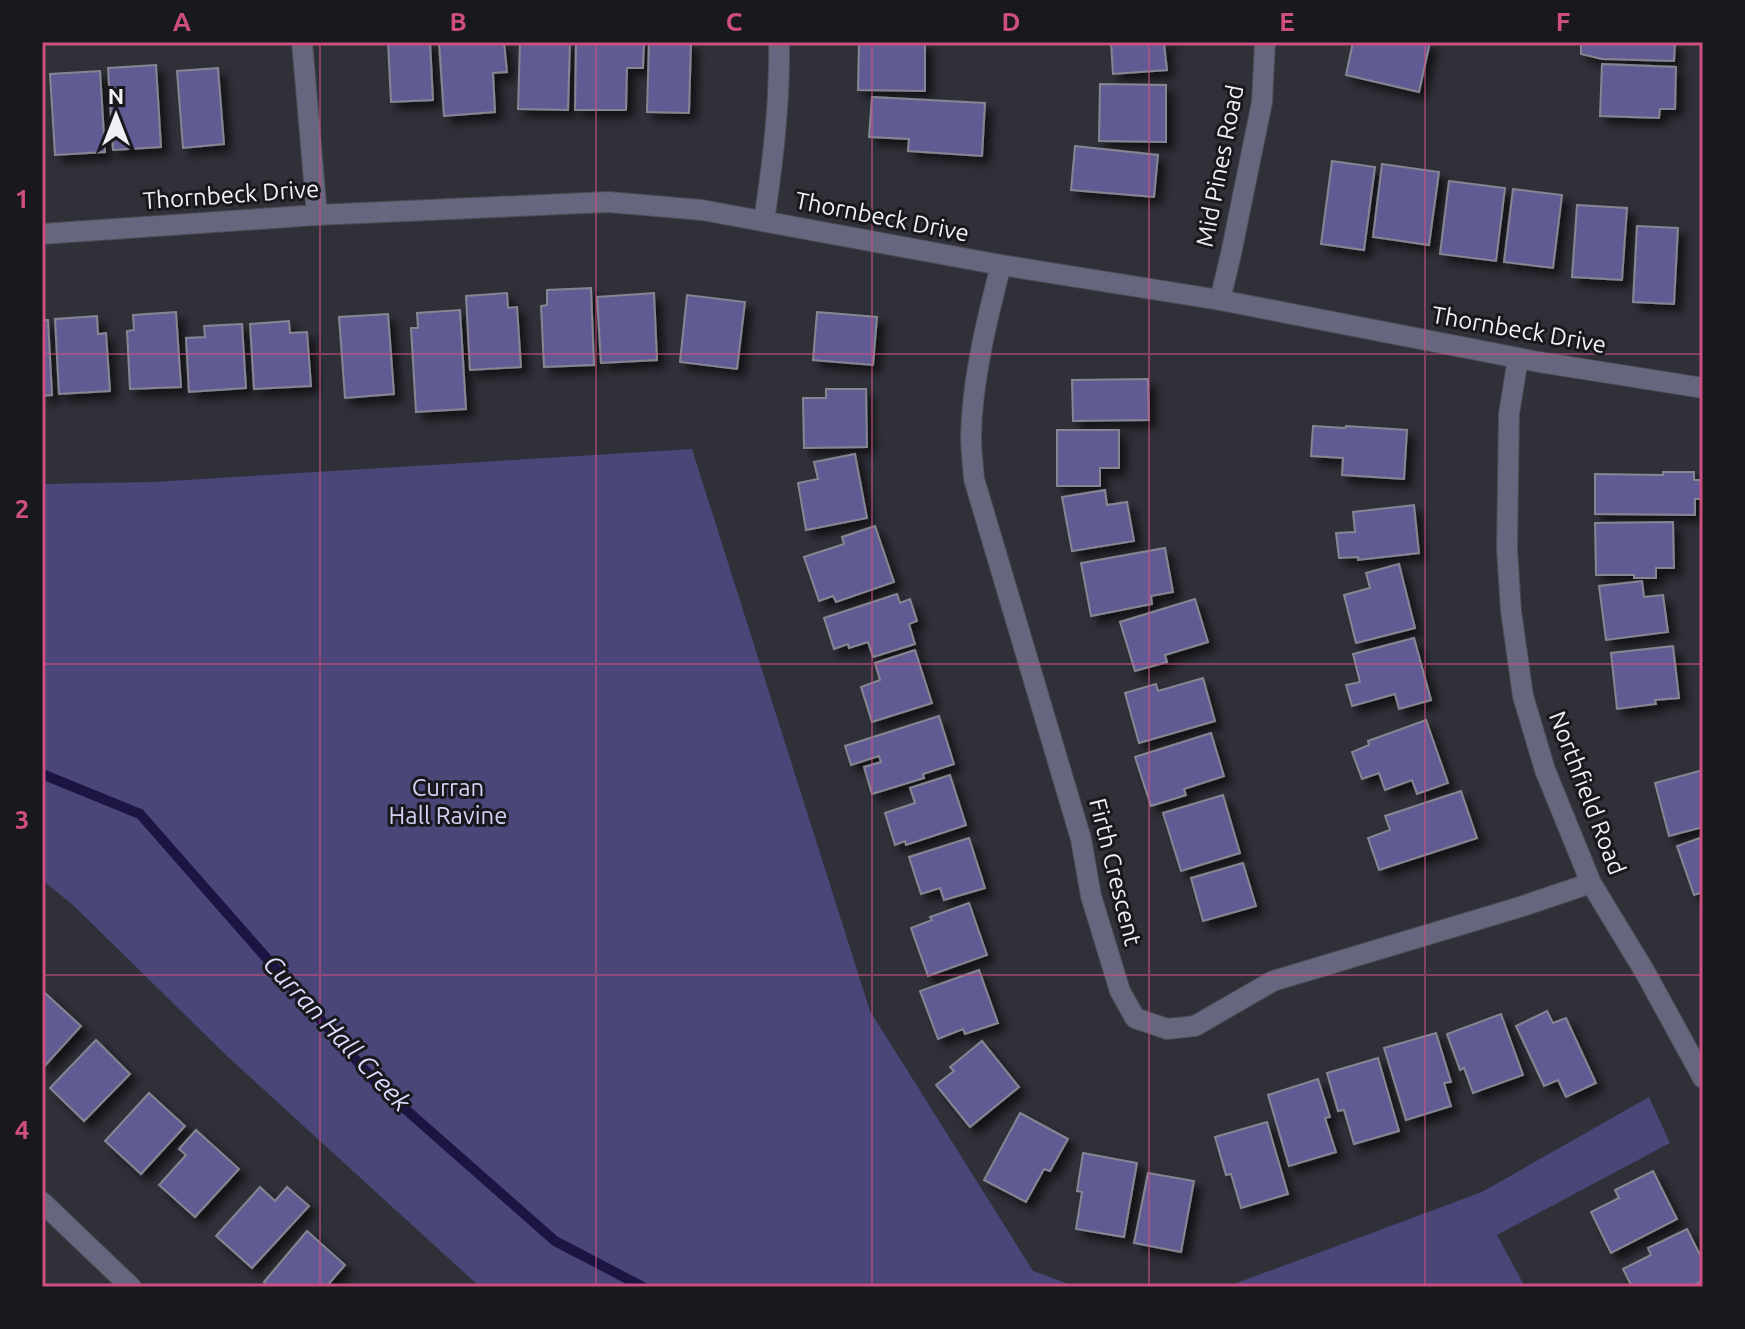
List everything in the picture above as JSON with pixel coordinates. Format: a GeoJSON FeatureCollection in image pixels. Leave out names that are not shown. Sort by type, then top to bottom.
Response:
{"type":"FeatureCollection","features":[{"type":"Feature","properties":{"kind":"street"},"geometry":{"type":"LineString","coordinates":[[302,42],[317,215]]}},
{"type":"Feature","properties":{"kind":"street"},"geometry":{"type":"LineString","coordinates":[[764,221],[780,87],[779,42]]}},
{"type":"Feature","properties":{"kind":"street","name":"Mid Pines Road"},"geometry":{"type":"LineString","coordinates":[[1220,300],[1262,102],[1265,42]]}},
{"type":"Feature","properties":{"kind":"street","name":"Thornbeck Drive"},"geometry":{"type":"LineString","coordinates":[[42,234],[317,215],[608,202],[702,210],[1001,265],[1220,300],[1518,358],[1703,388]]}},
{"type":"Feature","properties":{"kind":"street","name":"Firth Crescent"},"geometry":{"type":"LineString","coordinates":[[1001,265],[976,386],[971,435],[974,479],[1081,839],[1094,908],[1120,991],[1135,1018],[1167,1029],[1195,1026],[1273,981],[1591,883]]}},
{"type":"Feature","properties":{"kind":"street","name":"Northfield Road"},"geometry":{"type":"LineString","coordinates":[[1518,358],[1509,414],[1507,549],[1511,611],[1523,696],[1545,770],[1591,883],[1645,972],[1703,1078]]}},
{"type":"Feature","properties":{"kind":"street"},"geometry":{"type":"LineString","coordinates":[[42,1202],[131,1287]]}},
{"type":"Feature","properties":{"kind":"green space","name":"Curran Hall Ravine"},"geometry":{"type":"Polygon","coordinates":[[[692,449],[870,1011],[1033,1271],[1077,1287],[480,1287],[228,1057],[73,905],[42,880],[42,484],[153,482],[692,449]]]}},
{"type":"Feature","properties":{"kind":"green space"},"geometry":{"type":"Polygon","coordinates":[[[1649,1097],[1670,1143],[1497,1235],[1525,1287],[1217,1287],[1234,1284],[1482,1192],[1649,1097]]]}},
{"type":"Feature","properties":{"kind":"building"},"geometry":{"type":"Polygon","coordinates":[[[388,42],[430,42],[433,100],[391,102],[388,42]]]}},
{"type":"Feature","properties":{"kind":"building"},"geometry":{"type":"Polygon","coordinates":[[[439,42],[504,42],[507,72],[493,73],[495,112],[444,116],[439,42]]]}},
{"type":"Feature","properties":{"kind":"building"},"geometry":{"type":"Polygon","coordinates":[[[520,42],[570,42],[568,110],[518,109],[520,42]]]}},
{"type":"Feature","properties":{"kind":"building"},"geometry":{"type":"Polygon","coordinates":[[[576,42],[644,42],[643,68],[627,68],[626,110],[575,110],[576,42]]]}},
{"type":"Feature","properties":{"kind":"building"},"geometry":{"type":"Polygon","coordinates":[[[649,42],[691,42],[689,113],[647,112],[649,42]]]}},
{"type":"Feature","properties":{"kind":"building"},"geometry":{"type":"Polygon","coordinates":[[[859,42],[925,42],[925,91],[858,90],[859,42]]]}},
{"type":"Feature","properties":{"kind":"building"},"geometry":{"type":"Polygon","coordinates":[[[1111,42],[1174,43],[1164,43],[1167,70],[1113,74],[1111,42]]]}},
{"type":"Feature","properties":{"kind":"building"},"geometry":{"type":"Polygon","coordinates":[[[1353,42],[1430,42],[1419,92],[1346,75],[1353,42]]]}},
{"type":"Feature","properties":{"kind":"building"},"geometry":{"type":"Polygon","coordinates":[[[1581,42],[1675,42],[1674,61],[1602,59],[1581,54],[1581,42]]]}},
{"type":"Feature","properties":{"kind":"building"},"geometry":{"type":"Polygon","coordinates":[[[1602,64],[1676,67],[1675,109],[1660,109],[1659,118],[1600,116],[1602,64]]]}},
{"type":"Feature","properties":{"kind":"building"},"geometry":{"type":"Polygon","coordinates":[[[156,65],[161,147],[113,150],[108,68],[156,65]]]}},
{"type":"Feature","properties":{"kind":"building"},"geometry":{"type":"Polygon","coordinates":[[[218,68],[224,144],[183,148],[177,71],[218,68]]]}},
{"type":"Feature","properties":{"kind":"building"},"geometry":{"type":"Polygon","coordinates":[[[100,71],[105,152],[55,155],[50,74],[100,71]]]}},
{"type":"Feature","properties":{"kind":"building"},"geometry":{"type":"Polygon","coordinates":[[[1100,84],[1166,85],[1166,142],[1099,141],[1100,84]]]}},
{"type":"Feature","properties":{"kind":"building"},"geometry":{"type":"Polygon","coordinates":[[[872,97],[985,103],[982,156],[908,151],[909,139],[869,137],[872,97]]]}},
{"type":"Feature","properties":{"kind":"building"},"geometry":{"type":"Polygon","coordinates":[[[1075,146],[1158,155],[1154,197],[1071,190],[1075,146]]]}},
{"type":"Feature","properties":{"kind":"building"},"geometry":{"type":"Polygon","coordinates":[[[1332,161],[1375,167],[1364,250],[1321,244],[1332,161]]]}},
{"type":"Feature","properties":{"kind":"building"},"geometry":{"type":"Polygon","coordinates":[[[1382,164],[1439,172],[1429,245],[1373,237],[1382,164]]]}},
{"type":"Feature","properties":{"kind":"building"},"geometry":{"type":"Polygon","coordinates":[[[1449,181],[1505,188],[1496,261],[1440,254],[1449,181]]]}},
{"type":"Feature","properties":{"kind":"building"},"geometry":{"type":"Polygon","coordinates":[[[1513,189],[1562,195],[1553,268],[1504,262],[1513,189]]]}},
{"type":"Feature","properties":{"kind":"building"},"geometry":{"type":"Polygon","coordinates":[[[1577,205],[1627,208],[1622,280],[1572,277],[1577,205]]]}},
{"type":"Feature","properties":{"kind":"building"},"geometry":{"type":"Polygon","coordinates":[[[1637,226],[1678,228],[1674,304],[1633,302],[1637,226]]]}},
{"type":"Feature","properties":{"kind":"building"},"geometry":{"type":"Polygon","coordinates":[[[591,288],[594,365],[544,367],[541,306],[547,305],[547,290],[591,288]]]}},
{"type":"Feature","properties":{"kind":"building"},"geometry":{"type":"Polygon","coordinates":[[[507,293],[508,308],[517,307],[521,367],[470,370],[466,296],[507,293]]]}},
{"type":"Feature","properties":{"kind":"building"},"geometry":{"type":"Polygon","coordinates":[[[654,293],[657,360],[601,363],[597,297],[654,293]]]}},
{"type":"Feature","properties":{"kind":"building"},"geometry":{"type":"Polygon","coordinates":[[[687,295],[745,302],[737,369],[680,362],[687,295]]]}},
{"type":"Feature","properties":{"kind":"building"},"geometry":{"type":"Polygon","coordinates":[[[460,310],[466,409],[416,412],[411,328],[418,328],[417,313],[460,310]]]}},
{"type":"Feature","properties":{"kind":"building"},"geometry":{"type":"Polygon","coordinates":[[[176,312],[181,387],[130,389],[127,331],[134,330],[133,315],[176,312]]]}},
{"type":"Feature","properties":{"kind":"building"},"geometry":{"type":"Polygon","coordinates":[[[817,312],[877,317],[873,365],[813,360],[817,312]]]}},
{"type":"Feature","properties":{"kind":"building"},"geometry":{"type":"Polygon","coordinates":[[[388,314],[394,394],[345,398],[339,317],[388,314]]]}},
{"type":"Feature","properties":{"kind":"building"},"geometry":{"type":"Polygon","coordinates":[[[97,316],[98,334],[106,333],[110,391],[59,394],[55,319],[97,316]]]}},
{"type":"Feature","properties":{"kind":"building"},"geometry":{"type":"Polygon","coordinates":[[[42,320],[48,320],[52,395],[42,396],[42,320]]]}},
{"type":"Feature","properties":{"kind":"building"},"geometry":{"type":"Polygon","coordinates":[[[289,321],[290,333],[307,332],[311,386],[254,389],[250,324],[289,321]]]}},
{"type":"Feature","properties":{"kind":"building"},"geometry":{"type":"Polygon","coordinates":[[[242,324],[246,388],[189,392],[186,338],[205,337],[204,326],[242,324]]]}},
{"type":"Feature","properties":{"kind":"building"},"geometry":{"type":"Polygon","coordinates":[[[1148,379],[1149,420],[1073,421],[1072,380],[1148,379]]]}},
{"type":"Feature","properties":{"kind":"building"},"geometry":{"type":"Polygon","coordinates":[[[826,389],[866,389],[867,447],[804,448],[803,398],[826,398],[826,389]]]}},
{"type":"Feature","properties":{"kind":"building"},"geometry":{"type":"Polygon","coordinates":[[[1313,426],[1407,430],[1404,479],[1342,475],[1343,458],[1311,456],[1313,426]]]}},
{"type":"Feature","properties":{"kind":"building"},"geometry":{"type":"Polygon","coordinates":[[[1057,430],[1119,430],[1119,468],[1100,468],[1100,486],[1057,486],[1057,430]]]}},
{"type":"Feature","properties":{"kind":"building"},"geometry":{"type":"Polygon","coordinates":[[[855,454],[867,518],[806,530],[798,483],[818,479],[814,462],[855,454]]]}},
{"type":"Feature","properties":{"kind":"building"},"geometry":{"type":"Polygon","coordinates":[[[1663,472],[1694,472],[1694,480],[1703,480],[1703,499],[1695,499],[1695,515],[1595,514],[1595,474],[1663,475],[1663,472]]]}},
{"type":"Feature","properties":{"kind":"building"},"geometry":{"type":"Polygon","coordinates":[[[1105,490],[1107,505],[1127,502],[1134,541],[1072,551],[1062,497],[1105,490]]]}},
{"type":"Feature","properties":{"kind":"building"},"geometry":{"type":"Polygon","coordinates":[[[1414,505],[1419,553],[1358,560],[1358,557],[1339,558],[1336,533],[1355,532],[1353,512],[1414,505]]]}},
{"type":"Feature","properties":{"kind":"building"},"geometry":{"type":"Polygon","coordinates":[[[1673,522],[1674,568],[1656,568],[1656,578],[1596,575],[1595,523],[1673,522]]]}},
{"type":"Feature","properties":{"kind":"building"},"geometry":{"type":"Polygon","coordinates":[[[875,526],[894,582],[836,602],[833,596],[819,601],[804,557],[844,544],[842,537],[875,526]]]}},
{"type":"Feature","properties":{"kind":"building"},"geometry":{"type":"Polygon","coordinates":[[[1165,548],[1173,592],[1151,596],[1152,604],[1091,616],[1081,563],[1165,548]]]}},
{"type":"Feature","properties":{"kind":"building"},"geometry":{"type":"Polygon","coordinates":[[[1399,564],[1415,628],[1356,643],[1344,595],[1370,588],[1366,573],[1399,564]]]}},
{"type":"Feature","properties":{"kind":"building"},"geometry":{"type":"Polygon","coordinates":[[[1642,581],[1644,597],[1663,595],[1668,632],[1606,640],[1599,586],[1642,581]]]}},
{"type":"Feature","properties":{"kind":"building"},"geometry":{"type":"Polygon","coordinates":[[[897,594],[900,603],[910,599],[917,621],[909,624],[915,644],[873,657],[868,642],[834,649],[824,618],[897,594]]]}},
{"type":"Feature","properties":{"kind":"building"},"geometry":{"type":"Polygon","coordinates":[[[1195,599],[1208,642],[1165,655],[1167,662],[1135,671],[1120,622],[1195,599]]]}},
{"type":"Feature","properties":{"kind":"building"},"geometry":{"type":"Polygon","coordinates":[[[1414,638],[1431,700],[1399,709],[1395,694],[1352,706],[1346,685],[1360,682],[1353,654],[1414,638]]]}},
{"type":"Feature","properties":{"kind":"building"},"geometry":{"type":"Polygon","coordinates":[[[1673,646],[1679,698],[1617,709],[1611,653],[1673,646]]]}},
{"type":"Feature","properties":{"kind":"building"},"geometry":{"type":"Polygon","coordinates":[[[915,650],[932,703],[872,722],[861,687],[880,680],[875,663],[915,650]]]}},
{"type":"Feature","properties":{"kind":"building"},"geometry":{"type":"Polygon","coordinates":[[[1203,678],[1215,721],[1139,743],[1125,693],[1156,684],[1158,691],[1203,678]]]}},
{"type":"Feature","properties":{"kind":"building"},"geometry":{"type":"Polygon","coordinates":[[[939,716],[954,764],[923,774],[924,778],[872,794],[864,767],[881,762],[879,756],[851,765],[845,746],[939,716]]]}},
{"type":"Feature","properties":{"kind":"building"},"geometry":{"type":"Polygon","coordinates":[[[1426,720],[1448,783],[1417,794],[1412,780],[1385,790],[1379,773],[1362,779],[1352,752],[1369,745],[1368,741],[1426,720]]]}},
{"type":"Feature","properties":{"kind":"building"},"geometry":{"type":"Polygon","coordinates":[[[1211,733],[1224,776],[1184,789],[1186,795],[1151,806],[1135,757],[1211,733]]]}},
{"type":"Feature","properties":{"kind":"building"},"geometry":{"type":"Polygon","coordinates":[[[1703,770],[1703,827],[1669,836],[1655,783],[1703,770]]]}},
{"type":"Feature","properties":{"kind":"building"},"geometry":{"type":"Polygon","coordinates":[[[950,775],[966,825],[906,845],[905,841],[895,845],[885,813],[915,803],[910,788],[950,775]]]}},
{"type":"Feature","properties":{"kind":"building"},"geometry":{"type":"Polygon","coordinates":[[[1461,791],[1477,838],[1379,870],[1368,838],[1390,830],[1385,816],[1461,791]]]}},
{"type":"Feature","properties":{"kind":"building"},"geometry":{"type":"Polygon","coordinates":[[[1223,795],[1240,853],[1181,871],[1163,813],[1223,795]]]}},
{"type":"Feature","properties":{"kind":"building"},"geometry":{"type":"Polygon","coordinates":[[[1703,837],[1703,892],[1694,895],[1677,846],[1703,837]]]}},
{"type":"Feature","properties":{"kind":"building"},"geometry":{"type":"Polygon","coordinates":[[[969,838],[985,888],[944,900],[940,888],[921,894],[909,857],[969,838]]]}},
{"type":"Feature","properties":{"kind":"building"},"geometry":{"type":"Polygon","coordinates":[[[1243,863],[1256,906],[1203,921],[1191,878],[1243,863]]]}},
{"type":"Feature","properties":{"kind":"building"},"geometry":{"type":"Polygon","coordinates":[[[969,903],[987,955],[928,976],[911,928],[932,920],[930,917],[969,903]]]}},
{"type":"Feature","properties":{"kind":"building"},"geometry":{"type":"Polygon","coordinates":[[[979,970],[998,1023],[965,1034],[963,1029],[938,1039],[920,991],[979,970]]]}},
{"type":"Feature","properties":{"kind":"building"},"geometry":{"type":"Polygon","coordinates":[[[45,993],[81,1026],[42,1069],[42,996],[45,993]]]}},
{"type":"Feature","properties":{"kind":"building"},"geometry":{"type":"Polygon","coordinates":[[[1547,1011],[1553,1023],[1566,1018],[1596,1083],[1566,1097],[1558,1080],[1544,1086],[1516,1026],[1547,1011]]]}},
{"type":"Feature","properties":{"kind":"building"},"geometry":{"type":"Polygon","coordinates":[[[1501,1014],[1523,1075],[1473,1093],[1464,1068],[1460,1070],[1447,1034],[1501,1014]]]}},
{"type":"Feature","properties":{"kind":"building"},"geometry":{"type":"Polygon","coordinates":[[[1436,1033],[1451,1082],[1444,1083],[1451,1106],[1406,1120],[1384,1048],[1436,1033]]]}},
{"type":"Feature","properties":{"kind":"building"},"geometry":{"type":"Polygon","coordinates":[[[96,1040],[130,1074],[84,1121],[50,1088],[96,1040]]]}},
{"type":"Feature","properties":{"kind":"building"},"geometry":{"type":"Polygon","coordinates":[[[982,1041],[1019,1087],[970,1127],[936,1085],[954,1071],[950,1067],[982,1041]]]}},
{"type":"Feature","properties":{"kind":"building"},"geometry":{"type":"Polygon","coordinates":[[[1378,1058],[1399,1131],[1354,1144],[1344,1110],[1338,1111],[1327,1073],[1378,1058]]]}},
{"type":"Feature","properties":{"kind":"building"},"geometry":{"type":"Polygon","coordinates":[[[1318,1079],[1330,1117],[1325,1118],[1336,1152],[1289,1166],[1268,1095],[1318,1079]]]}},
{"type":"Feature","properties":{"kind":"building"},"geometry":{"type":"Polygon","coordinates":[[[149,1093],[185,1126],[141,1174],[105,1141],[149,1093]]]}},
{"type":"Feature","properties":{"kind":"building"},"geometry":{"type":"Polygon","coordinates":[[[1020,1113],[1068,1139],[1050,1171],[1044,1169],[1026,1202],[984,1180],[1020,1113]]]}},
{"type":"Feature","properties":{"kind":"building"},"geometry":{"type":"Polygon","coordinates":[[[1267,1122],[1288,1194],[1241,1208],[1231,1174],[1226,1175],[1215,1137],[1267,1122]]]}},
{"type":"Feature","properties":{"kind":"building"},"geometry":{"type":"Polygon","coordinates":[[[196,1130],[239,1169],[195,1217],[159,1185],[186,1155],[179,1149],[196,1130]]]}},
{"type":"Feature","properties":{"kind":"building"},"geometry":{"type":"Polygon","coordinates":[[[1083,1153],[1137,1163],[1124,1237],[1076,1229],[1082,1192],[1077,1191],[1083,1153]]]}},
{"type":"Feature","properties":{"kind":"building"},"geometry":{"type":"Polygon","coordinates":[[[1653,1171],[1677,1219],[1611,1253],[1591,1212],[1619,1198],[1615,1190],[1653,1171]]]}},
{"type":"Feature","properties":{"kind":"building"},"geometry":{"type":"Polygon","coordinates":[[[1148,1173],[1194,1181],[1181,1252],[1134,1243],[1148,1173]]]}},
{"type":"Feature","properties":{"kind":"building"},"geometry":{"type":"Polygon","coordinates":[[[260,1187],[275,1201],[287,1187],[309,1206],[252,1268],[216,1236],[260,1187]]]}},
{"type":"Feature","properties":{"kind":"building"},"geometry":{"type":"Polygon","coordinates":[[[1687,1229],[1703,1261],[1703,1281],[1690,1287],[1632,1287],[1623,1269],[1651,1255],[1648,1248],[1687,1229]]]}},
{"type":"Feature","properties":{"kind":"building"},"geometry":{"type":"Polygon","coordinates":[[[307,1231],[345,1265],[326,1287],[270,1287],[264,1282],[307,1231]]]}},
{"type":"Feature","properties":{"kind":"waterway","name":"Curran Hall Creek"},"geometry":{"type":"LineString","coordinates":[[42,774],[140,814],[378,1085],[555,1241],[643,1287]]}}]}
